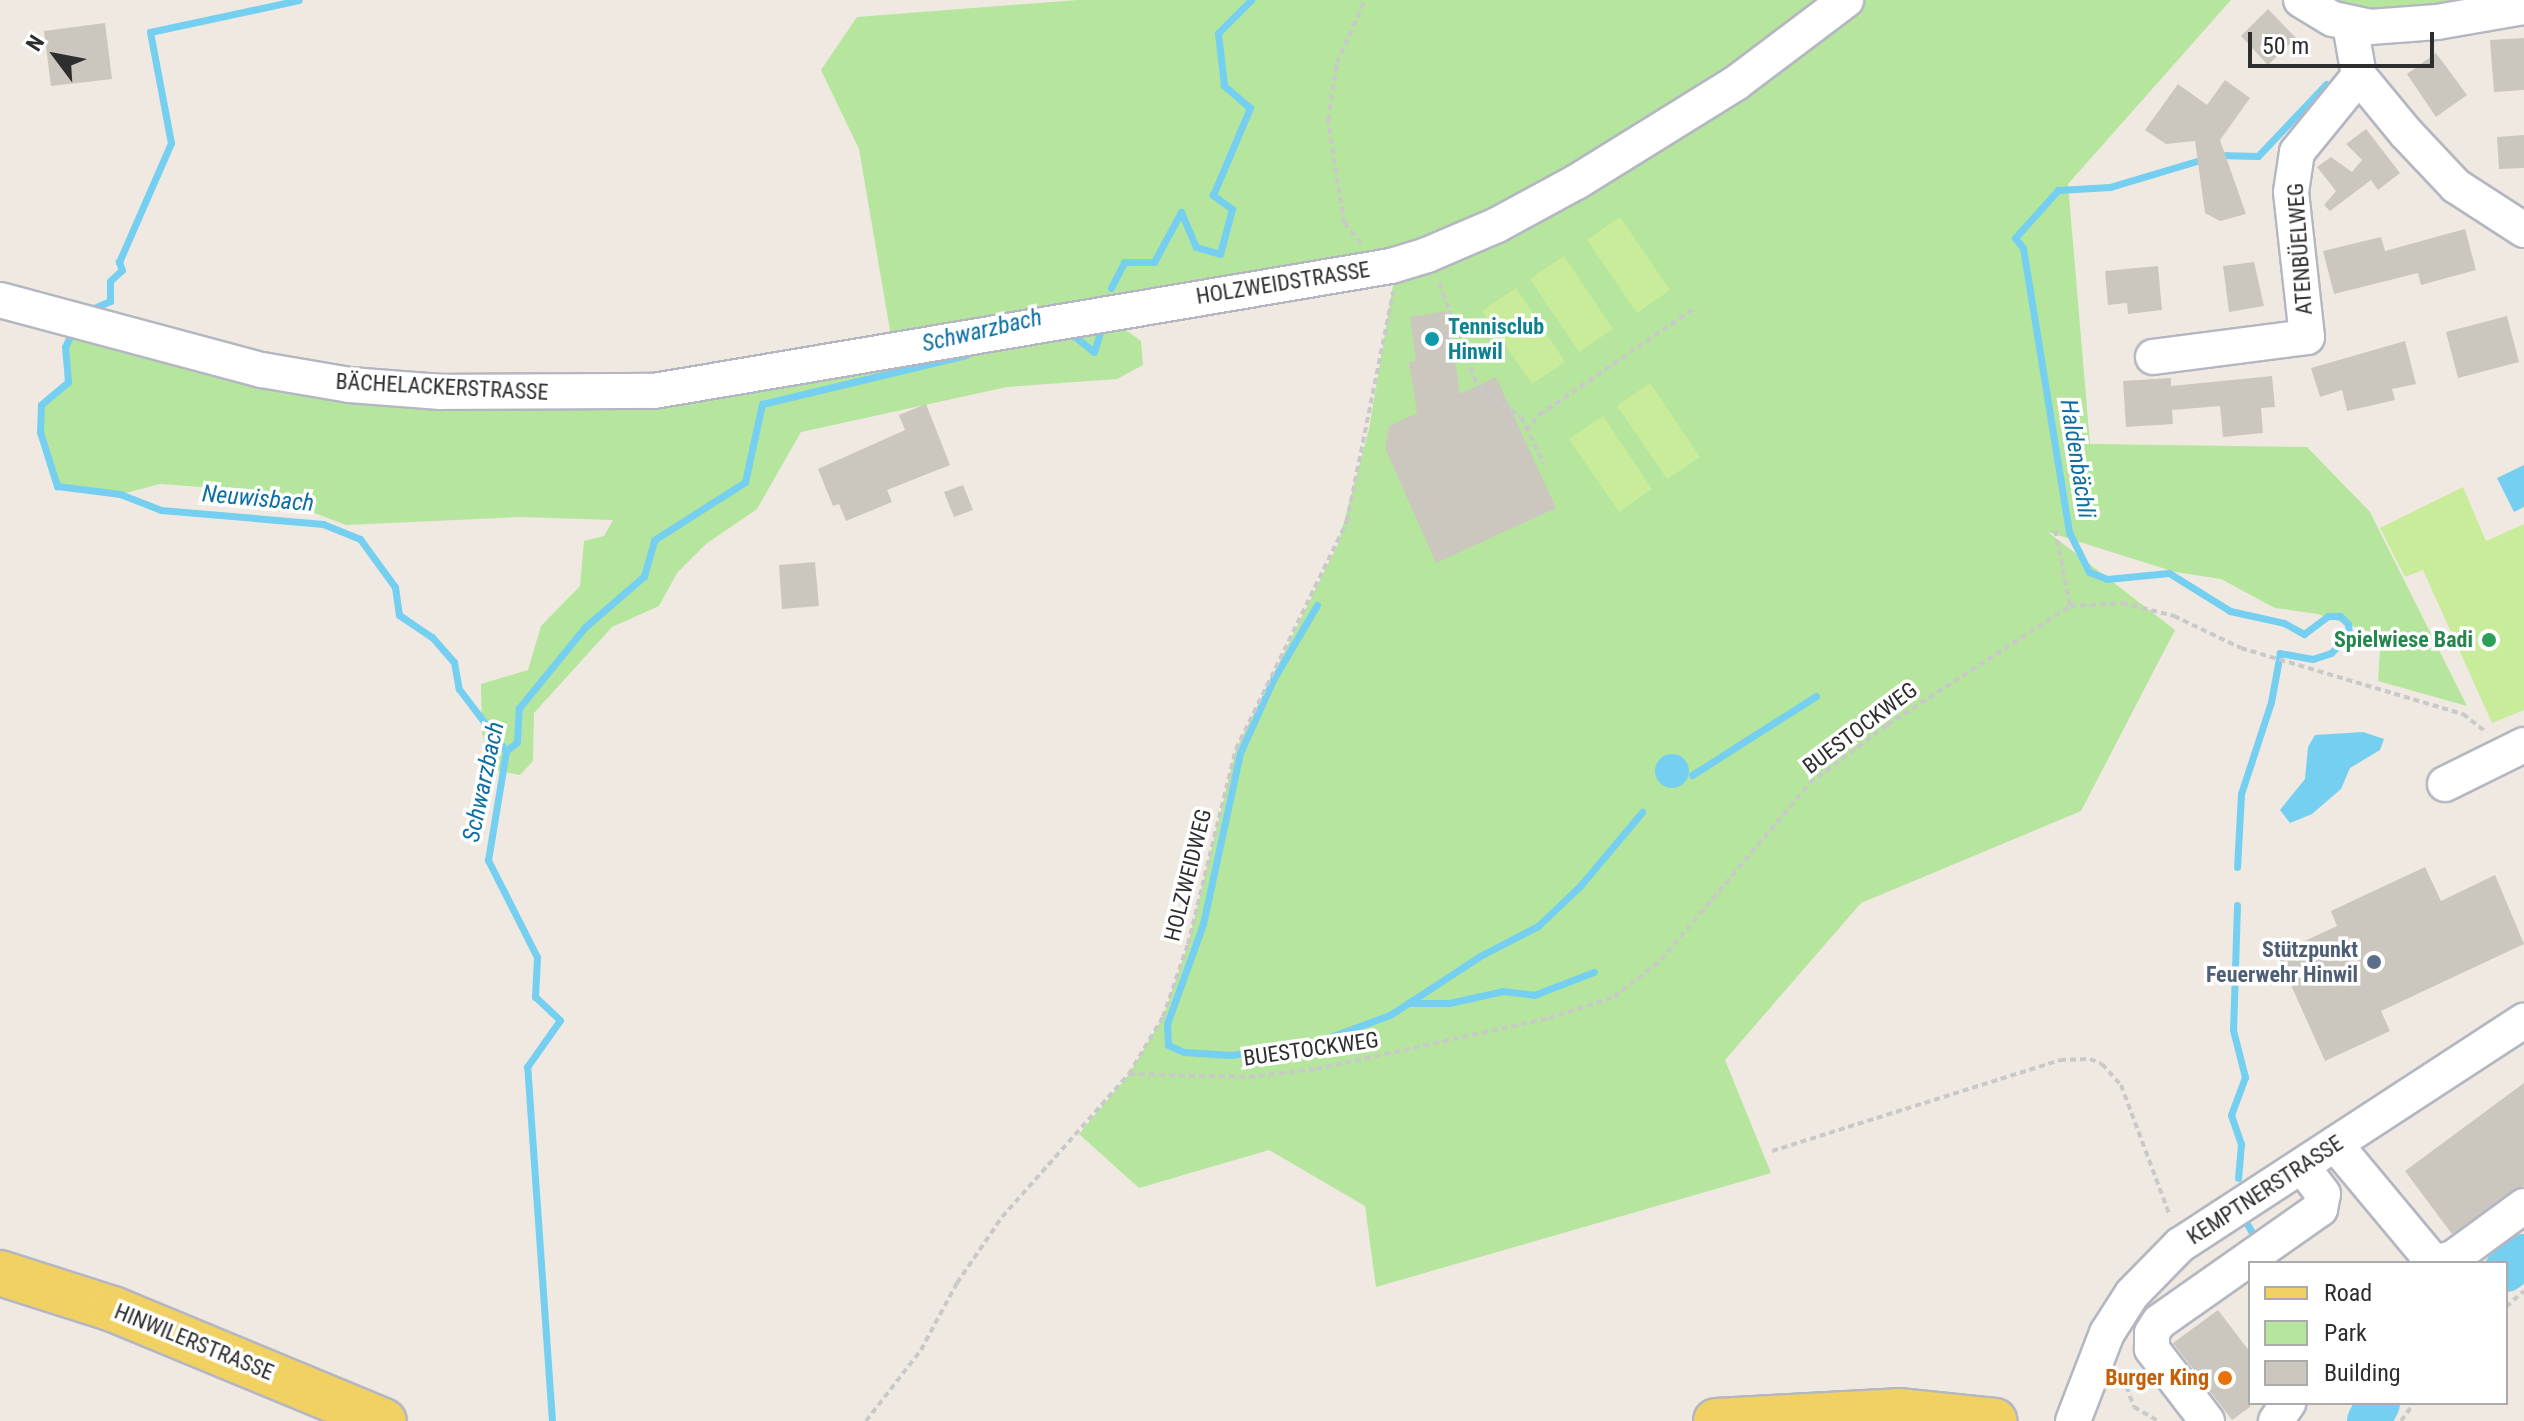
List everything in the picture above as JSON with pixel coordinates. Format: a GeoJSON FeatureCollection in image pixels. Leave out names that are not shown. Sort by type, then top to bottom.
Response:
{"type":"FeatureCollection","features":[{"type":"Feature","properties":{"kind":"main road","name":"HINWILERSTRASSE"},"geometry":{"type":"LineString","coordinates":[[0,1273],[126,1314],[384,1421]]}},
{"type":"Feature","properties":{"kind":"main road"},"geometry":{"type":"LineString","coordinates":[[1716,1421],[1898,1411],[1994,1421]]}},
{"type":"Feature","properties":{"kind":"street","name":"HOLZWEIDSTRASSE"},"geometry":{"type":"LineString","coordinates":[[654,391],[1383,267],[1427,255],[1497,225],[1578,181],[1726,89],[1846,0]]}},
{"type":"Feature","properties":{"kind":"street"},"geometry":{"type":"LineString","coordinates":[[2301,0],[2350,24],[2437,22],[2524,7]]}},
{"type":"Feature","properties":{"kind":"street"},"geometry":{"type":"LineString","coordinates":[[2350,24],[2359,76],[2456,186],[2524,230]]}},
{"type":"Feature","properties":{"kind":"street","name":"ATENBÜELWEG"},"geometry":{"type":"LineString","coordinates":[[2153,357],[2307,337],[2291,192],[2297,152],[2359,76]]}},
{"type":"Feature","properties":{"kind":"street","name":"BÄCHELACKERSTRASSE"},"geometry":{"type":"LineString","coordinates":[[0,300],[262,370],[350,385],[456,392],[654,391]]}},
{"type":"Feature","properties":{"kind":"street"},"geometry":{"type":"LineString","coordinates":[[2445,784],[2513,750]]}},
{"type":"Feature","properties":{"kind":"street","name":"KEMPTNERSTRASSE"},"geometry":{"type":"LineString","coordinates":[[2073,1421],[2107,1333],[2132,1294],[2180,1245],[2524,1021]]}},
{"type":"Feature","properties":{"kind":"street"},"geometry":{"type":"LineString","coordinates":[[2269,1261],[2332,1216],[2346,1198],[2343,1180],[2320,1154]]}},
{"type":"Feature","properties":{"kind":"street"},"geometry":{"type":"LineString","coordinates":[[2320,1154],[2432,1261]]}},
{"type":"Feature","properties":{"kind":"street"},"geometry":{"type":"LineString","coordinates":[[2207,1421],[2152,1349],[2152,1333],[2159,1322],[2320,1209],[2323,1194],[2320,1154]]}},
{"type":"Feature","properties":{"kind":"street"},"geometry":{"type":"LineString","coordinates":[[2442,1261],[2453,1258],[2524,1206]]}},
{"type":"Feature","properties":{"kind":"path"},"geometry":{"type":"LineString","coordinates":[[1365,0],[1337,63],[1328,120],[1344,223],[1383,267]]}},
{"type":"Feature","properties":{"kind":"path"},"geometry":{"type":"LineString","coordinates":[[1427,255],[1478,387],[1521,417],[1544,464]]}},
{"type":"Feature","properties":{"kind":"path","name":"HOLZWEIDWEG"},"geometry":{"type":"LineString","coordinates":[[866,1421],[921,1350],[957,1283],[1002,1217],[1129,1074],[1163,1017],[1188,944],[1236,749],[1347,521],[1394,304],[1383,267]]}},
{"type":"Feature","properties":{"kind":"path"},"geometry":{"type":"LineString","coordinates":[[1526,431],[1539,415],[1693,309]]}},
{"type":"Feature","properties":{"kind":"path"},"geometry":{"type":"LineString","coordinates":[[2055,530],[2070,606]]}},
{"type":"Feature","properties":{"kind":"path","name":"BUESTOCKWEG"},"geometry":{"type":"LineString","coordinates":[[1129,1074],[1249,1077],[1316,1069],[1549,1018],[1614,997],[1661,960],[1810,783],[1899,716],[2070,606],[2122,603],[2174,616],[2241,648],[2330,676],[2402,692],[2463,714],[2513,750]]}},
{"type":"Feature","properties":{"kind":"path"},"geometry":{"type":"LineString","coordinates":[[1772,1151],[2060,1060],[2090,1059],[2121,1085],[2180,1245]]}},
{"type":"Feature","properties":{"kind":"path"},"geometry":{"type":"LineString","coordinates":[[2508,1305],[2524,1291]]}},
{"type":"Feature","properties":{"kind":"path"},"geometry":{"type":"LineString","coordinates":[[2124,1388],[2134,1407],[2156,1421]]}},
{"type":"Feature","properties":{"kind":"green space"},"geometry":{"type":"Polygon","coordinates":[[[1078,0],[2231,0],[2068,184],[2090,444],[2307,447],[2370,512],[2467,706],[2378,681],[2381,636],[2318,614],[2275,608],[2221,579],[2175,572],[2048,532],[2175,630],[2081,811],[1861,903],[1725,1060],[1771,1173],[1376,1287],[1365,1206],[1269,1150],[1139,1188],[1079,1134],[1129,1074],[1163,1017],[1188,944],[1236,749],[1338,544],[1369,429],[1393,285],[1391,267],[892,342],[859,149],[821,70],[857,17],[1078,0]]]}},
{"type":"Feature","properties":{"kind":"green space"},"geometry":{"type":"Polygon","coordinates":[[[2295,0],[2466,0],[2448,36],[2295,0]]]}},
{"type":"Feature","properties":{"kind":"green space"},"geometry":{"type":"Polygon","coordinates":[[[1620,217],[1670,290],[1637,313],[1587,240],[1620,217]]]}},
{"type":"Feature","properties":{"kind":"green space"},"geometry":{"type":"Polygon","coordinates":[[[1564,256],[1613,329],[1579,352],[1530,279],[1564,256]]]}},
{"type":"Feature","properties":{"kind":"green space"},"geometry":{"type":"Polygon","coordinates":[[[1516,288],[1565,362],[1532,384],[1482,311],[1516,288]]]}},
{"type":"Feature","properties":{"kind":"green space"},"geometry":{"type":"Polygon","coordinates":[[[1109,318],[1141,341],[1143,365],[1117,379],[1007,387],[801,432],[757,509],[706,544],[677,573],[659,606],[612,627],[534,713],[533,761],[520,775],[493,770],[482,733],[481,684],[528,670],[541,626],[580,586],[584,541],[604,536],[613,520],[519,517],[346,525],[257,491],[160,484],[118,495],[89,493],[57,486],[40,432],[41,405],[68,382],[65,347],[71,334],[262,370],[574,395],[1109,318]]]}},
{"type":"Feature","properties":{"kind":"green space"},"geometry":{"type":"Polygon","coordinates":[[[1650,383],[1700,457],[1667,479],[1617,406],[1650,383]]]}},
{"type":"Feature","properties":{"kind":"green space"},"geometry":{"type":"Polygon","coordinates":[[[1603,416],[1652,489],[1619,512],[1569,439],[1603,416]]]}},
{"type":"Feature","properties":{"kind":"green space","name":"Spielwiese Badi"},"geometry":{"type":"Polygon","coordinates":[[[2463,487],[2486,541],[2524,524],[2524,710],[2492,723],[2423,570],[2405,577],[2380,528],[2463,487]]]}},
{"type":"Feature","properties":{"kind":"water"},"geometry":{"type":"Polygon","coordinates":[[[2524,465],[2524,507],[2514,512],[2497,478],[2524,465]]]}},
{"type":"Feature","properties":{"kind":"water"},"geometry":{"type":"Polygon","coordinates":[[[2363,732],[2384,739],[2380,750],[2350,768],[2341,789],[2312,814],[2290,823],[2280,810],[2305,779],[2308,747],[2315,735],[2363,732]]]}},
{"type":"Feature","properties":{"kind":"water"},"geometry":{"type":"Polygon","coordinates":[[[1672,754],[1684,759],[1689,771],[1684,783],[1672,788],[1660,783],[1655,771],[1660,759],[1672,754]]]}},
{"type":"Feature","properties":{"kind":"building"},"geometry":{"type":"Polygon","coordinates":[[[2268,9],[2296,38],[2268,65],[2241,36],[2268,9]]]}},
{"type":"Feature","properties":{"kind":"building"},"geometry":{"type":"Polygon","coordinates":[[[105,23],[112,79],[51,86],[44,31],[105,23]]]}},
{"type":"Feature","properties":{"kind":"building"},"geometry":{"type":"Polygon","coordinates":[[[2524,38],[2524,90],[2494,92],[2490,40],[2524,38]]]}},
{"type":"Feature","properties":{"kind":"building"},"geometry":{"type":"Polygon","coordinates":[[[2436,53],[2467,95],[2436,117],[2407,74],[2436,53]]]}},
{"type":"Feature","properties":{"kind":"building"},"geometry":{"type":"Polygon","coordinates":[[[2225,80],[2250,98],[2220,140],[2246,214],[2220,221],[2205,213],[2195,141],[2166,144],[2145,130],[2178,84],[2207,105],[2225,80]]]}},
{"type":"Feature","properties":{"kind":"building"},"geometry":{"type":"Polygon","coordinates":[[[2366,129],[2400,173],[2378,190],[2371,180],[2330,211],[2324,205],[2336,191],[2317,167],[2331,157],[2352,172],[2362,160],[2346,144],[2366,129]]]}},
{"type":"Feature","properties":{"kind":"building"},"geometry":{"type":"Polygon","coordinates":[[[2524,135],[2524,168],[2499,169],[2497,137],[2524,135]]]}},
{"type":"Feature","properties":{"kind":"building"},"geometry":{"type":"Polygon","coordinates":[[[2465,229],[2476,270],[2421,285],[2418,273],[2334,294],[2323,251],[2381,237],[2385,251],[2465,229]]]}},
{"type":"Feature","properties":{"kind":"building"},"geometry":{"type":"Polygon","coordinates":[[[2254,262],[2264,306],[2229,312],[2223,266],[2254,262]]]}},
{"type":"Feature","properties":{"kind":"building"},"geometry":{"type":"Polygon","coordinates":[[[2158,266],[2162,310],[2128,314],[2127,303],[2108,305],[2105,271],[2158,266]]]}},
{"type":"Feature","properties":{"kind":"building"},"geometry":{"type":"Polygon","coordinates":[[[1447,311],[1460,394],[1496,377],[1556,508],[1436,563],[1385,448],[1389,426],[1417,413],[1409,362],[1416,361],[1410,317],[1447,311]]]}},
{"type":"Feature","properties":{"kind":"building"},"geometry":{"type":"Polygon","coordinates":[[[2507,316],[2519,362],[2458,378],[2446,332],[2507,316]]]}},
{"type":"Feature","properties":{"kind":"building"},"geometry":{"type":"Polygon","coordinates":[[[2405,341],[2416,384],[2392,389],[2395,400],[2347,411],[2342,390],[2320,397],[2311,368],[2405,341]]]}},
{"type":"Feature","properties":{"kind":"building"},"geometry":{"type":"Polygon","coordinates":[[[2272,376],[2275,407],[2261,408],[2263,433],[2223,437],[2220,406],[2172,410],[2173,424],[2126,427],[2123,381],[2171,378],[2171,386],[2272,376]]]}},
{"type":"Feature","properties":{"kind":"building"},"geometry":{"type":"Polygon","coordinates":[[[926,404],[950,465],[887,490],[892,502],[846,521],[839,504],[833,506],[818,469],[905,430],[899,415],[926,404]]]}},
{"type":"Feature","properties":{"kind":"building"},"geometry":{"type":"Polygon","coordinates":[[[963,485],[973,510],[954,517],[944,492],[963,485]]]}},
{"type":"Feature","properties":{"kind":"building"},"geometry":{"type":"Polygon","coordinates":[[[815,562],[819,606],[782,609],[779,565],[815,562]]]}},
{"type":"Feature","properties":{"kind":"building","name":"Stützpunkt Feuerwehr Hinwil"},"geometry":{"type":"Polygon","coordinates":[[[2425,867],[2441,901],[2495,875],[2524,944],[2381,1011],[2390,1031],[2325,1061],[2277,954],[2337,926],[2331,911],[2425,867]]]}},
{"type":"Feature","properties":{"kind":"building"},"geometry":{"type":"Polygon","coordinates":[[[2524,1083],[2524,1186],[2452,1234],[2405,1171],[2524,1083]]]}},
{"type":"Feature","properties":{"kind":"building","name":"Burger King"},"geometry":{"type":"Polygon","coordinates":[[[2218,1310],[2248,1349],[2250,1407],[2232,1420],[2173,1343],[2218,1310]]]}},
{"type":"Feature","properties":{"kind":"waterway","name":"Neuwisbach"},"geometry":{"type":"LineString","coordinates":[[89,310],[110,301],[110,281],[122,270],[119,262],[171,143],[150,32],[299,0]]}},
{"type":"Feature","properties":{"kind":"waterway","name":"Schwarzbach"},"geometry":{"type":"LineString","coordinates":[[1111,288],[1124,262],[1154,262],[1181,212],[1196,247],[1220,254],[1232,209],[1213,195],[1250,108],[1224,85],[1218,33],[1251,0]]}},
{"type":"Feature","properties":{"kind":"waterway"},"geometry":{"type":"LineString","coordinates":[[2218,155],[2258,156],[2326,84]]}},
{"type":"Feature","properties":{"kind":"waterway","name":"Haldenbächli"},"geometry":{"type":"LineString","coordinates":[[2207,158],[2110,187],[2058,190],[2015,238],[2023,248],[2069,532],[2089,572],[2107,579],[2169,573],[2230,611],[2284,623],[2304,634],[2328,616],[2340,616],[2348,624],[2349,636],[2331,653],[2313,659],[2280,653],[2271,702],[2241,794],[2237,867]]}},
{"type":"Feature","properties":{"kind":"waterway","name":"Schwarzbach"},"geometry":{"type":"LineString","coordinates":[[1068,331],[1094,352],[1102,325]]}},
{"type":"Feature","properties":{"kind":"waterway","name":"Neuwisbach"},"geometry":{"type":"LineString","coordinates":[[71,334],[65,347],[68,382],[41,405],[40,432],[57,486],[120,494],[161,510],[323,524],[360,539],[395,587],[399,615],[432,637],[454,662],[459,689],[506,751]]}},
{"type":"Feature","properties":{"kind":"waterway","name":"Schwarzbach"},"geometry":{"type":"LineString","coordinates":[[552,1421],[527,1067],[560,1020],[535,997],[537,957],[488,860],[506,751],[517,742],[519,708],[585,627],[644,576],[654,540],[745,482],[762,404],[966,355]]}},
{"type":"Feature","properties":{"kind":"waterway"},"geometry":{"type":"LineString","coordinates":[[1317,605],[1273,680],[1240,753],[1203,924],[1167,1024],[1168,1045],[1184,1052],[1231,1055],[1311,1044],[1390,1015],[1480,956],[1538,926],[1580,886],[1642,812]]}},
{"type":"Feature","properties":{"kind":"waterway"},"geometry":{"type":"LineString","coordinates":[[1692,775],[1816,696]]}},
{"type":"Feature","properties":{"kind":"waterway","name":"Haldenbächli"},"geometry":{"type":"LineString","coordinates":[[2237,905],[2233,1030],[2245,1077],[2231,1115],[2241,1144],[2238,1178]]}},
{"type":"Feature","properties":{"kind":"waterway"},"geometry":{"type":"LineString","coordinates":[[1410,1003],[1449,1003],[1503,991],[1534,995],[1594,972]]}},
{"type":"Feature","properties":{"kind":"waterway","name":"Haldenbächli"},"geometry":{"type":"LineString","coordinates":[[2246,1222],[2257,1241]]}},
{"type":"Feature","properties":{"kind":"waterway"},"geometry":{"type":"LineString","coordinates":[[2508,1268],[2524,1256]]}},
{"type":"Feature","properties":{"kind":"waterway","name":"Haldenbächli"},"geometry":{"type":"LineString","coordinates":[[2356,1405],[2361,1421]]}},
{"type":"Feature","properties":{"kind":"waterway"},"geometry":{"type":"LineString","coordinates":[[2369,1421],[2377,1405]]}},
{"type":"Feature","properties":{"kind":"place","name":"Tennisclub Hinwil"},"geometry":{"type":"Point","coordinates":[1432,339]}},
{"type":"Feature","properties":{"kind":"place","name":"Spielwiese Badi"},"geometry":{"type":"Point","coordinates":[2489,640]}},
{"type":"Feature","properties":{"kind":"place","name":"Stützpunkt Feuerwehr Hinwil"},"geometry":{"type":"Point","coordinates":[2374,962]}},
{"type":"Feature","properties":{"kind":"place","name":"Burger King"},"geometry":{"type":"Point","coordinates":[2225,1378]}}]}
